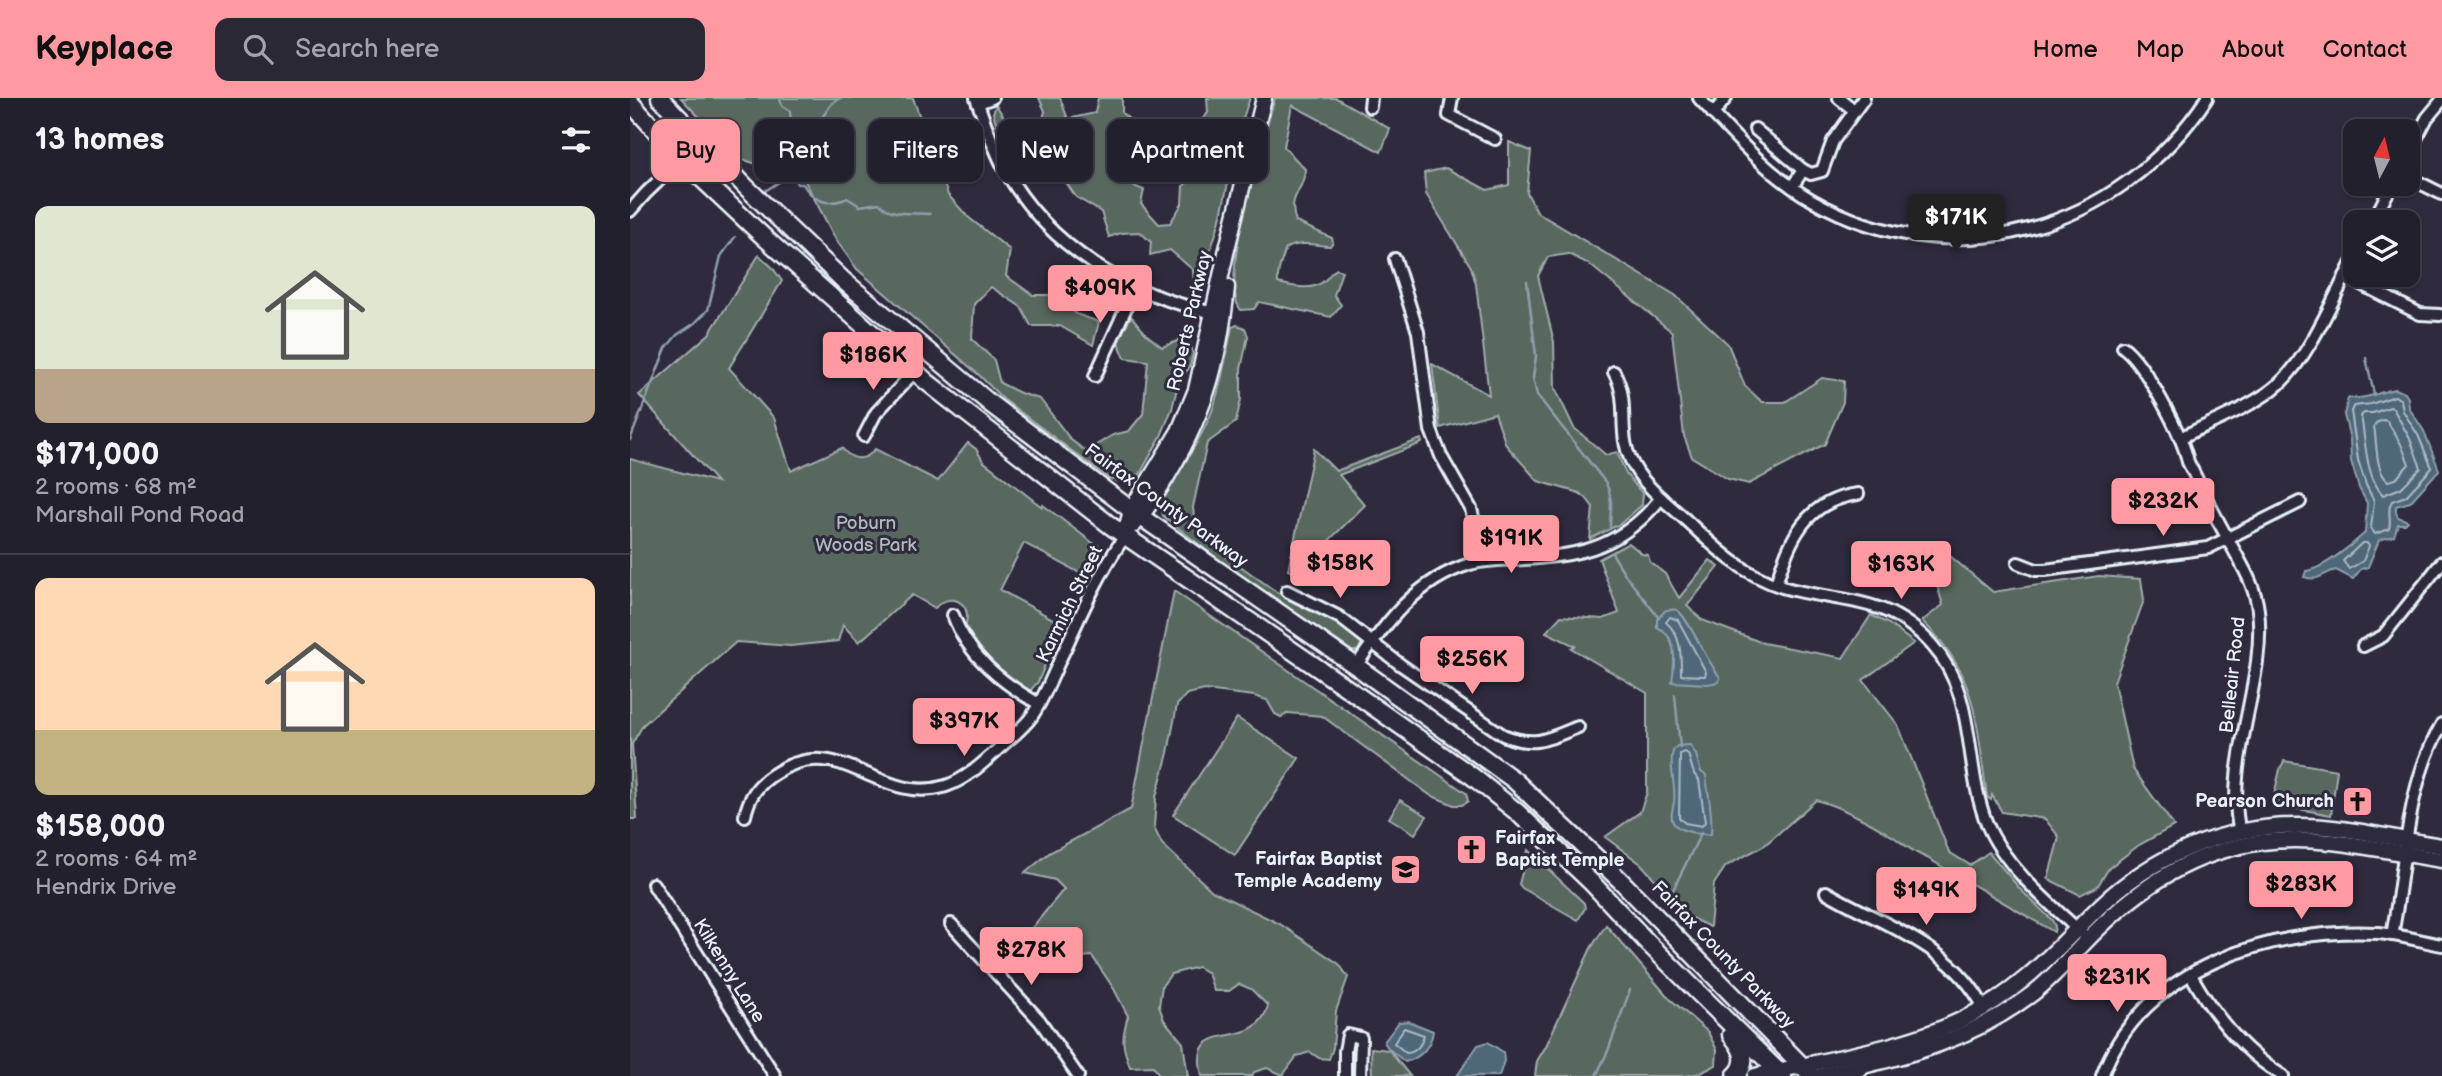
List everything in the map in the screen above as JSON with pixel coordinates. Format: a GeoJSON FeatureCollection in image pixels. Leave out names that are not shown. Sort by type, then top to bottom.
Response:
{"type":"FeatureCollection","features":[{"type":"Feature","properties":{"kind":"highway","name":"Fairfax County Parkway"},"geometry":{"type":"LineString","coordinates":[[660,98],[679,119]]}},
{"type":"Feature","properties":{"kind":"highway"},"geometry":{"type":"LineString","coordinates":[[630,102],[651,125]]}},
{"type":"Feature","properties":{"kind":"highway","name":"Fairfax County Parkway"},"geometry":{"type":"LineString","coordinates":[[740,181],[844,281],[992,405],[1136,514],[1356,666],[1514,780],[1620,880],[1806,1071]]}},
{"type":"Feature","properties":{"kind":"highway"},"geometry":{"type":"LineString","coordinates":[[705,182],[774,247],[915,371],[1125,536],[1344,685],[1495,794],[1536,828],[1780,1073]]}},
{"type":"Feature","properties":{"kind":"highway"},"geometry":{"type":"LineString","coordinates":[[1702,997],[1740,1045],[1743,1064],[1735,1076]]}},
{"type":"Feature","properties":{"kind":"main road","name":"Roberts Parkway"},"geometry":{"type":"LineString","coordinates":[[1125,536],[1136,514],[1188,441],[1200,416],[1212,379],[1219,314],[1238,206],[1265,98]]}},
{"type":"Feature","properties":{"kind":"main road"},"geometry":{"type":"LineString","coordinates":[[1820,1076],[1856,1071],[1940,1045],[1975,1029],[2033,993],[2120,889],[2161,861],[2216,837],[2272,827],[2314,827],[2406,847],[2442,860]]}},
{"type":"Feature","properties":{"kind":"main road"},"geometry":{"type":"LineString","coordinates":[[1755,1076],[1806,1071],[1938,1030],[1984,1008],[2148,885],[2186,864],[2227,849],[2264,842],[2308,840],[2406,847],[2442,846]]}},
{"type":"Feature","properties":{"kind":"street"},"geometry":{"type":"LineString","coordinates":[[992,98],[977,100],[1003,165],[1014,185],[1037,215],[1083,257],[1135,288],[1179,304],[1219,314]]}},
{"type":"Feature","properties":{"kind":"street"},"geometry":{"type":"LineString","coordinates":[[1452,98],[1449,115],[1495,139]]}},
{"type":"Feature","properties":{"kind":"street"},"geometry":{"type":"LineString","coordinates":[[1699,98],[1750,154],[1819,204],[1846,217],[1898,233],[1954,238],[2022,231],[2043,226],[2082,210],[2127,184],[2170,146],[2207,98]]}},
{"type":"Feature","properties":{"kind":"street"},"geometry":{"type":"LineString","coordinates":[[1713,114],[1726,98]]}},
{"type":"Feature","properties":{"kind":"street"},"geometry":{"type":"LineString","coordinates":[[1839,98],[1854,110]]}},
{"type":"Feature","properties":{"kind":"street"},"geometry":{"type":"LineString","coordinates":[[1755,129],[1802,170],[1811,174],[1822,171],[1833,141],[1864,98]]}},
{"type":"Feature","properties":{"kind":"street"},"geometry":{"type":"LineString","coordinates":[[2420,131],[2442,100]]}},
{"type":"Feature","properties":{"kind":"street"},"geometry":{"type":"LineString","coordinates":[[1792,187],[1802,170]]}},
{"type":"Feature","properties":{"kind":"street"},"geometry":{"type":"LineString","coordinates":[[630,211],[658,182]]}},
{"type":"Feature","properties":{"kind":"street"},"geometry":{"type":"LineString","coordinates":[[2420,183],[2442,194]]}},
{"type":"Feature","properties":{"kind":"street"},"geometry":{"type":"LineString","coordinates":[[1395,259],[1418,332],[1431,430],[1441,456],[1471,509],[1484,561]]}},
{"type":"Feature","properties":{"kind":"street"},"geometry":{"type":"LineString","coordinates":[[2180,438],[2260,397],[2280,383],[2303,355],[2343,280]]}},
{"type":"Feature","properties":{"kind":"street"},"geometry":{"type":"LineString","coordinates":[[2367,287],[2420,314],[2440,315]]}},
{"type":"Feature","properties":{"kind":"street"},"geometry":{"type":"LineString","coordinates":[[1095,376],[1135,288]]}},
{"type":"Feature","properties":{"kind":"street","name":"Belleair Road"},"geometry":{"type":"LineString","coordinates":[[2123,347],[2138,361],[2180,438],[2188,462],[2250,580],[2256,600],[2259,619],[2258,645],[2236,788],[2240,832]]}},
{"type":"Feature","properties":{"kind":"street"},"geometry":{"type":"LineString","coordinates":[[864,436],[876,413],[915,371]]}},
{"type":"Feature","properties":{"kind":"street"},"geometry":{"type":"LineString","coordinates":[[1614,372],[1622,390],[1622,433],[1628,454],[1641,477],[1730,561],[1750,574],[1776,584],[1876,607],[1907,623],[1932,645],[1949,668],[1961,697],[1978,794],[1992,835],[2018,870],[2083,934]]}},
{"type":"Feature","properties":{"kind":"street"},"geometry":{"type":"LineString","coordinates":[[1776,584],[1784,558],[1795,535],[1808,517],[1830,500],[1858,494]]}},
{"type":"Feature","properties":{"kind":"street"},"geometry":{"type":"LineString","coordinates":[[1356,666],[1397,611],[1424,586],[1471,563],[1565,556],[1594,549],[1631,528],[1661,498]]}},
{"type":"Feature","properties":{"kind":"street"},"geometry":{"type":"LineString","coordinates":[[2018,563],[2036,570],[2045,570],[2208,548],[2300,502]]}},
{"type":"Feature","properties":{"kind":"street","name":"Karmich Street"},"geometry":{"type":"LineString","coordinates":[[745,816],[749,800],[762,783],[784,768],[807,760],[843,763],[882,782],[904,789],[931,790],[955,782],[980,765],[1031,718],[1076,625],[1125,536]]}},
{"type":"Feature","properties":{"kind":"street"},"geometry":{"type":"LineString","coordinates":[[2363,646],[2383,636],[2442,562]]}},
{"type":"Feature","properties":{"kind":"street"},"geometry":{"type":"LineString","coordinates":[[1287,591],[1339,617],[1485,724],[1519,741],[1546,740],[1578,727]]}},
{"type":"Feature","properties":{"kind":"street"},"geometry":{"type":"LineString","coordinates":[[953,615],[964,640],[988,668],[1039,704]]}},
{"type":"Feature","properties":{"kind":"street"},"geometry":{"type":"LineString","coordinates":[[2392,935],[2406,847],[2423,767],[2442,724]]}},
{"type":"Feature","properties":{"kind":"street","name":"Kilkenny Lane"},"geometry":{"type":"LineString","coordinates":[[653,884],[775,1076]]}},
{"type":"Feature","properties":{"kind":"street"},"geometry":{"type":"LineString","coordinates":[[1826,892],[1917,940],[1942,957],[1968,983],[1984,1008]]}},
{"type":"Feature","properties":{"kind":"street"},"geometry":{"type":"LineString","coordinates":[[951,924],[1040,1021],[1078,1076]]}},
{"type":"Feature","properties":{"kind":"street"},"geometry":{"type":"LineString","coordinates":[[2102,1076],[2118,1040],[2133,1018],[2154,999],[2191,975],[2236,953],[2279,941],[2340,934],[2392,935],[2442,945]]}},
{"type":"Feature","properties":{"kind":"street"},"geometry":{"type":"LineString","coordinates":[[2191,975],[2206,1002],[2231,1034],[2283,1076]]}},
{"type":"Feature","properties":{"kind":"street"},"geometry":{"type":"LineString","coordinates":[[1345,1076],[1348,1035],[1361,1038],[1360,1076]]}},
{"type":"Feature","properties":{"kind":"green space"},"geometry":{"type":"Polygon","coordinates":[[[681,98],[913,98],[921,119],[868,119],[868,182],[943,182],[948,195],[968,217],[1010,250],[1006,276],[1033,295],[1057,295],[1076,314],[1099,322],[1093,345],[1060,326],[1031,326],[1021,307],[991,287],[974,304],[972,339],[994,360],[1000,383],[1040,399],[1071,440],[1086,451],[1113,435],[1129,431],[1143,414],[1148,361],[1125,358],[1118,342],[1131,316],[1147,335],[1162,347],[1178,341],[1187,324],[1193,325],[1189,338],[1193,354],[1190,366],[1178,384],[1161,436],[1140,474],[1130,484],[1109,479],[1003,399],[857,269],[836,240],[806,182],[854,182],[854,119],[754,119],[754,163],[740,159],[740,119],[701,119],[681,98]]]}},
{"type":"Feature","properties":{"kind":"green space"},"geometry":{"type":"Polygon","coordinates":[[[1039,98],[1060,98],[1068,119],[1043,119],[1045,111],[1039,98]]]}},
{"type":"Feature","properties":{"kind":"green space"},"geometry":{"type":"Polygon","coordinates":[[[1098,98],[1122,98],[1122,113],[1129,119],[1107,119],[1107,182],[1124,182],[1144,190],[1141,204],[1159,224],[1170,223],[1182,204],[1183,186],[1188,182],[1229,182],[1218,228],[1197,292],[1193,270],[1170,250],[1150,255],[1151,242],[1140,232],[1109,237],[1101,212],[1076,197],[1066,182],[1093,182],[1093,119],[1068,119],[1095,113],[1098,98]]]}},
{"type":"Feature","properties":{"kind":"green space"},"geometry":{"type":"Polygon","coordinates":[[[1207,98],[1250,98],[1243,119],[1203,119],[1208,113],[1207,98]]]}},
{"type":"Feature","properties":{"kind":"green space"},"geometry":{"type":"Polygon","coordinates":[[[1275,98],[1336,98],[1390,129],[1381,152],[1292,105],[1284,147],[1305,169],[1294,199],[1296,222],[1332,238],[1333,242],[1330,246],[1302,244],[1286,248],[1278,283],[1313,286],[1324,281],[1335,270],[1342,271],[1334,295],[1341,305],[1331,317],[1259,302],[1254,309],[1241,310],[1235,294],[1238,240],[1251,182],[1268,182],[1268,122],[1275,98]]]}},
{"type":"Feature","properties":{"kind":"green space"},"geometry":{"type":"Polygon","coordinates":[[[996,105],[1005,119],[997,119],[997,126],[993,113],[996,105]]]}},
{"type":"Feature","properties":{"kind":"green space"},"geometry":{"type":"Polygon","coordinates":[[[1509,142],[1531,151],[1527,193],[1538,213],[1675,295],[1728,344],[1745,386],[1762,402],[1785,402],[1822,378],[1844,381],[1843,402],[1825,444],[1749,484],[1728,479],[1692,457],[1684,436],[1672,332],[1589,264],[1569,254],[1548,257],[1538,276],[1554,342],[1555,388],[1574,428],[1606,455],[1617,452],[1626,474],[1643,494],[1642,505],[1620,524],[1590,539],[1593,507],[1579,493],[1538,481],[1506,445],[1495,413],[1440,428],[1432,364],[1489,395],[1476,284],[1471,267],[1426,194],[1424,173],[1446,168],[1487,190],[1509,185],[1509,142]]]}},
{"type":"Feature","properties":{"kind":"green space","name":"Poburn Woods Park"},"geometry":{"type":"Polygon","coordinates":[[[759,255],[782,281],[729,368],[774,418],[791,471],[842,448],[858,458],[867,456],[875,449],[938,481],[968,443],[976,449],[983,461],[1042,507],[1043,505],[1103,548],[1087,577],[1024,543],[1000,590],[1062,624],[1038,682],[1027,692],[978,653],[967,636],[966,609],[960,602],[952,600],[935,608],[912,595],[859,642],[843,625],[838,641],[791,646],[736,642],[643,725],[632,744],[637,819],[630,819],[630,459],[717,482],[639,395],[709,334],[759,255]]]}},
{"type":"Feature","properties":{"kind":"green space"},"geometry":{"type":"Polygon","coordinates":[[[1237,325],[1245,328],[1248,336],[1241,369],[1241,399],[1236,422],[1207,443],[1193,507],[1194,517],[1218,550],[1278,593],[1334,621],[1359,638],[1361,644],[1358,651],[1352,651],[1224,564],[1163,516],[1163,501],[1169,486],[1210,417],[1232,327],[1237,325]]]}},
{"type":"Feature","properties":{"kind":"green space"},"geometry":{"type":"Polygon","coordinates":[[[1421,439],[1422,443],[1339,475],[1365,505],[1296,573],[1288,570],[1314,449],[1336,471],[1421,439]]]}},
{"type":"Feature","properties":{"kind":"green space"},"geometry":{"type":"Polygon","coordinates":[[[1629,543],[1642,554],[1648,555],[1650,562],[1665,574],[1679,598],[1710,560],[1719,567],[1687,606],[1702,620],[1763,643],[1843,658],[1871,615],[1889,624],[1914,643],[1863,680],[1898,725],[1949,852],[1970,865],[1989,852],[2020,889],[2052,920],[2054,932],[1914,852],[1866,821],[1816,800],[1765,845],[1726,866],[1714,884],[1710,927],[1689,917],[1641,864],[1605,837],[1640,812],[1647,792],[1647,693],[1571,648],[1575,646],[1546,632],[1561,616],[1603,619],[1619,613],[1599,559],[1629,543]]]}},
{"type":"Feature","properties":{"kind":"green space"},"geometry":{"type":"Polygon","coordinates":[[[1944,551],[1993,592],[2099,576],[2141,579],[2144,600],[2114,682],[2133,769],[2174,826],[2139,845],[2109,868],[2097,887],[2080,895],[2048,879],[2059,837],[2045,819],[2002,812],[1992,795],[1991,800],[1987,797],[1977,724],[1965,681],[1940,641],[1922,621],[1943,605],[1932,569],[1944,551]]]}},
{"type":"Feature","properties":{"kind":"green space"},"geometry":{"type":"Polygon","coordinates":[[[1174,591],[1466,793],[1468,801],[1462,805],[1454,805],[1430,795],[1322,716],[1288,713],[1281,717],[1275,714],[1267,700],[1205,690],[1187,694],[1177,705],[1156,797],[1154,828],[1162,844],[1212,891],[1280,924],[1339,964],[1348,977],[1336,1011],[1333,1048],[1329,1059],[1319,1058],[1310,1052],[1297,1056],[1283,1075],[1267,1068],[1254,1072],[1252,1076],[1202,1076],[1200,1057],[1204,1046],[1213,1039],[1250,1029],[1261,1021],[1268,1006],[1251,989],[1239,984],[1229,991],[1214,991],[1208,973],[1198,967],[1171,974],[1162,986],[1159,1006],[1164,1020],[1183,1043],[1188,1076],[1160,1076],[1153,1066],[1130,1067],[1123,1042],[1128,1016],[1092,956],[1071,957],[1057,953],[1031,929],[1064,889],[1055,880],[1025,873],[1049,853],[1131,809],[1174,591]]]}},
{"type":"Feature","properties":{"kind":"green space"},"geometry":{"type":"Polygon","coordinates":[[[1237,718],[1299,758],[1235,855],[1173,815],[1237,718]]]}},
{"type":"Feature","properties":{"kind":"green space"},"geometry":{"type":"Polygon","coordinates":[[[2284,761],[2337,770],[2331,815],[2272,804],[2284,761]]]}},
{"type":"Feature","properties":{"kind":"green space"},"geometry":{"type":"Polygon","coordinates":[[[1400,800],[1427,816],[1415,834],[1389,818],[1400,800]]]}},
{"type":"Feature","properties":{"kind":"green space"},"geometry":{"type":"Polygon","coordinates":[[[1528,850],[1584,903],[1585,908],[1578,920],[1519,884],[1528,850]]]}},
{"type":"Feature","properties":{"kind":"green space"},"geometry":{"type":"Polygon","coordinates":[[[1606,925],[1669,998],[1708,1032],[1717,1050],[1716,1065],[1701,1073],[1685,1076],[1535,1076],[1537,1061],[1591,948],[1606,925]]]}},
{"type":"Feature","properties":{"kind":"green space"},"geometry":{"type":"Polygon","coordinates":[[[1371,1048],[1389,1050],[1410,1076],[1372,1076],[1371,1048]]]}},
{"type":"Feature","properties":{"kind":"water"},"geometry":{"type":"Polygon","coordinates":[[[2395,389],[2405,393],[2408,398],[2409,408],[2424,431],[2439,470],[2410,502],[2396,506],[2398,517],[2408,521],[2398,524],[2394,536],[2379,540],[2368,567],[2361,569],[2353,579],[2336,570],[2317,578],[2304,577],[2306,571],[2329,561],[2365,533],[2367,503],[2359,488],[2351,461],[2350,439],[2344,415],[2348,398],[2366,397],[2395,389]]]}},
{"type":"Feature","properties":{"kind":"water"},"geometry":{"type":"Polygon","coordinates":[[[1666,610],[1676,610],[1681,614],[1720,677],[1719,682],[1672,682],[1674,651],[1669,637],[1657,627],[1657,619],[1666,610]]]}},
{"type":"Feature","properties":{"kind":"water"},"geometry":{"type":"Polygon","coordinates":[[[1690,745],[1701,772],[1706,775],[1711,834],[1686,831],[1677,827],[1672,819],[1673,753],[1677,746],[1690,745]]]}},
{"type":"Feature","properties":{"kind":"water"},"geometry":{"type":"Polygon","coordinates":[[[1408,1021],[1433,1031],[1424,1051],[1405,1062],[1384,1042],[1399,1022],[1408,1021]]]}},
{"type":"Feature","properties":{"kind":"water"},"geometry":{"type":"Polygon","coordinates":[[[1488,1042],[1503,1052],[1504,1061],[1499,1076],[1457,1076],[1478,1045],[1488,1042]]]}},
{"type":"Feature","properties":{"kind":"waterway"},"geometry":{"type":"LineString","coordinates":[[780,98],[782,106],[790,111],[791,119]]}},
{"type":"Feature","properties":{"kind":"waterway"},"geometry":{"type":"LineString","coordinates":[[840,98],[831,104],[820,119],[808,126],[805,133],[794,137],[795,142],[791,149],[798,176],[797,184],[803,184],[812,195],[822,201],[834,202],[847,198],[860,206],[879,203],[896,212],[930,214]]}},
{"type":"Feature","properties":{"kind":"waterway"},"geometry":{"type":"LineString","coordinates":[[765,191],[779,182]]}},
{"type":"Feature","properties":{"kind":"waterway"},"geometry":{"type":"LineString","coordinates":[[630,440],[666,348],[677,335],[708,310],[721,256],[735,237]]}},
{"type":"Feature","properties":{"kind":"waterway"},"geometry":{"type":"LineString","coordinates":[[1527,281],[1536,356],[1533,378],[1537,395],[1606,483],[1611,501],[1610,529]]}},
{"type":"Feature","properties":{"kind":"waterway"},"geometry":{"type":"LineString","coordinates":[[2366,358],[2374,394]]}},
{"type":"Feature","properties":{"kind":"waterway"},"geometry":{"type":"LineString","coordinates":[[1612,553],[1626,576],[1659,618]]}},
{"type":"Feature","properties":{"kind":"waterway"},"geometry":{"type":"LineString","coordinates":[[1675,695],[1680,748]]}},
{"type":"Feature","properties":{"kind":"waterway"},"geometry":{"type":"LineString","coordinates":[[1667,902],[1701,833]]}},
{"type":"Feature","properties":{"kind":"waterway"},"geometry":{"type":"LineString","coordinates":[[1596,1076],[1630,990]]}},
{"type":"Feature","properties":{"kind":"place","name":"Pearson Church"},"geometry":{"type":"Point","coordinates":[2357,801]}},
{"type":"Feature","properties":{"kind":"place","name":"Fairfax Baptist Temple"},"geometry":{"type":"Point","coordinates":[1472,849]}},
{"type":"Feature","properties":{"kind":"place","name":"Fairfax Baptist Temple Academy"},"geometry":{"type":"Point","coordinates":[1405,870]}}]}
